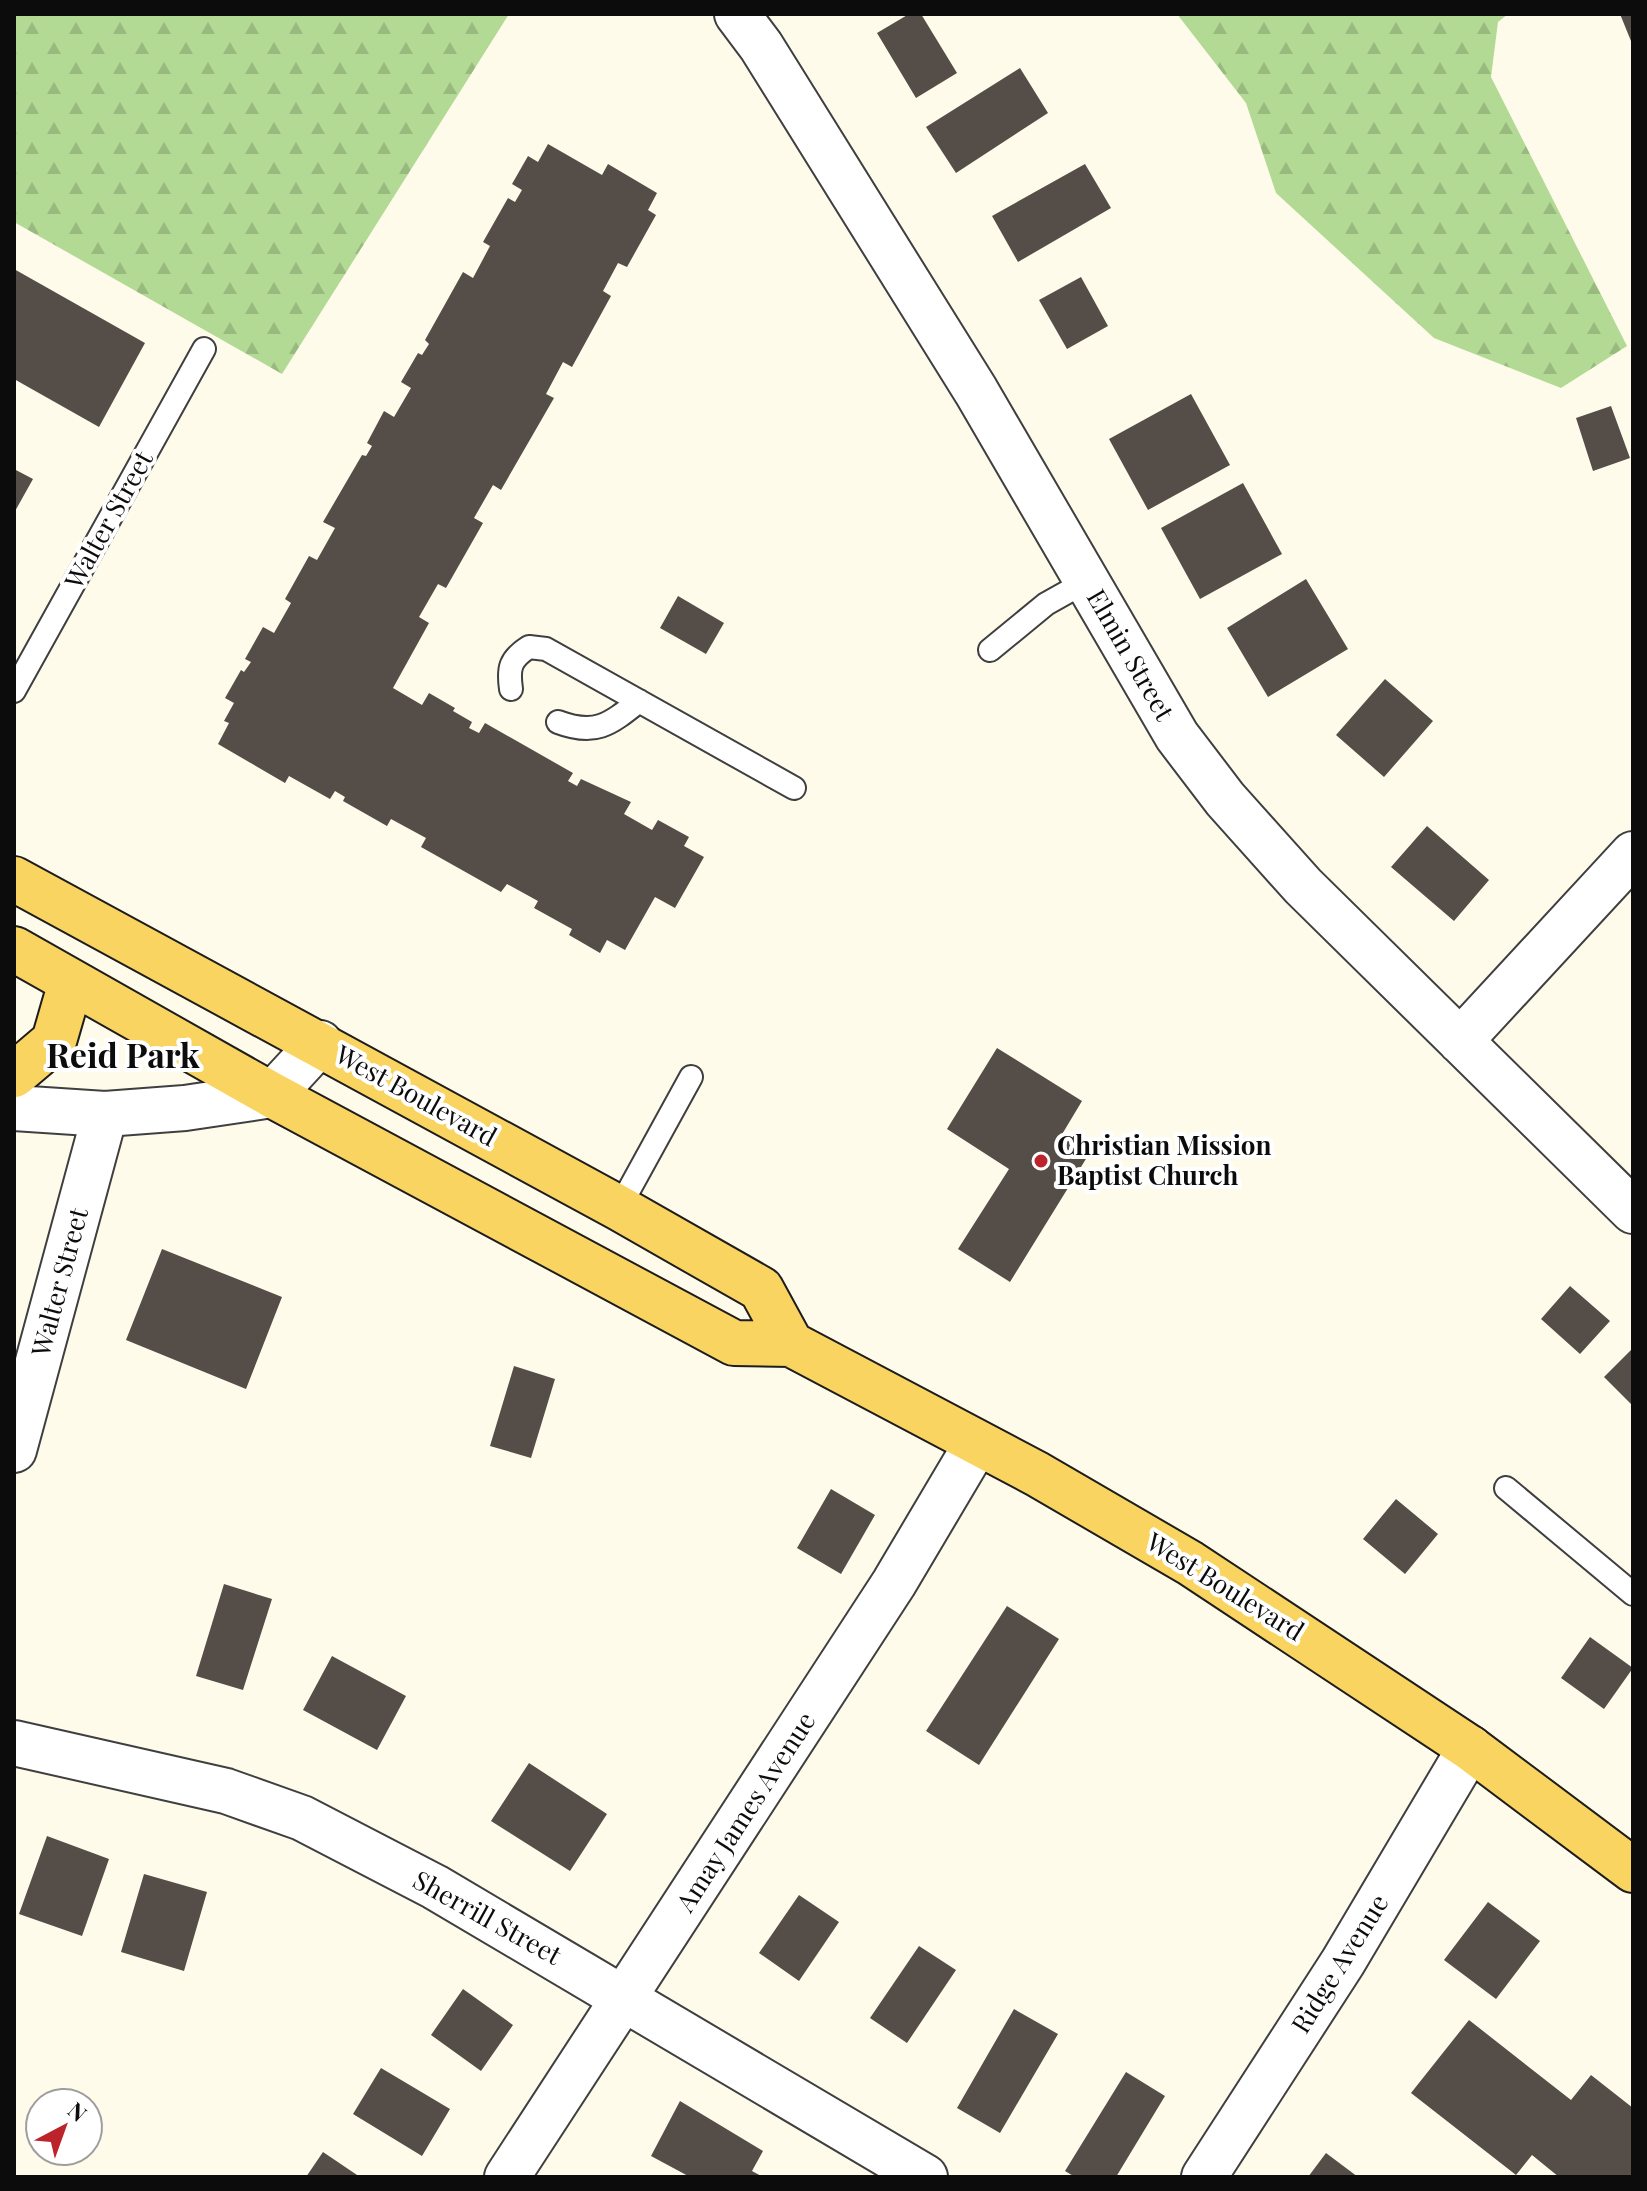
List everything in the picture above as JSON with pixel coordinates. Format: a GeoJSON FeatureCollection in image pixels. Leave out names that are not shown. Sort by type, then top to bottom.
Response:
{"type":"FeatureCollection","features":[{"type":"Feature","properties":{"kind":"main road","name":"West Boulevard"},"geometry":{"type":"LineString","coordinates":[[14,879],[320,1043],[761,1289],[791,1344]]}},
{"type":"Feature","properties":{"kind":"main road","name":"West Boulevard"},"geometry":{"type":"LineString","coordinates":[[14,949],[272,1095],[734,1343],[791,1344],[977,1443],[1190,1563],[1470,1748],[1633,1870]]}},
{"type":"Feature","properties":{"kind":"main road"},"geometry":{"type":"LineString","coordinates":[[14,1075],[54,1041],[71,982]]}},
{"type":"Feature","properties":{"kind":"street","name":"Elmin Street"},"geometry":{"type":"LineString","coordinates":[[737,14],[761,46],[968,378],[1177,736],[1225,799],[1303,886],[1633,1211]]}},
{"type":"Feature","properties":{"kind":"street"},"geometry":{"type":"LineString","coordinates":[[1460,1041],[1633,854]]}},
{"type":"Feature","properties":{"kind":"street"},"geometry":{"type":"LineString","coordinates":[[14,1108],[105,1114],[185,1108],[272,1095],[320,1043]]}},
{"type":"Feature","properties":{"kind":"street","name":"Walter Street"},"geometry":{"type":"LineString","coordinates":[[14,1450],[105,1114]]}},
{"type":"Feature","properties":{"kind":"street","name":"Amay James Avenue"},"geometry":{"type":"LineString","coordinates":[[507,2177],[894,1583],[977,1443]]}},
{"type":"Feature","properties":{"kind":"street","name":"Sherrill Street"},"geometry":{"type":"LineString","coordinates":[[14,1743],[226,1791],[302,1818],[435,1887],[626,1997],[925,2177]]}},
{"type":"Feature","properties":{"kind":"street","name":"Ridge Avenue"},"geometry":{"type":"LineString","coordinates":[[1204,2177],[1343,1962],[1470,1748]]}},
{"type":"Feature","properties":{"kind":"lane","name":"Walter Street"},"geometry":{"type":"LineString","coordinates":[[14,691],[204,349]]}},
{"type":"Feature","properties":{"kind":"lane"},"geometry":{"type":"LineString","coordinates":[[990,650],[1046,604],[1087,581]]}},
{"type":"Feature","properties":{"kind":"lane"},"geometry":{"type":"LineString","coordinates":[[511,689],[508,671],[514,656],[529,647],[546,649],[794,788]]}},
{"type":"Feature","properties":{"kind":"lane"},"geometry":{"type":"LineString","coordinates":[[558,722],[580,730],[610,724],[639,701]]}},
{"type":"Feature","properties":{"kind":"lane"},"geometry":{"type":"LineString","coordinates":[[619,1208],[691,1077]]}},
{"type":"Feature","properties":{"kind":"lane"},"geometry":{"type":"LineString","coordinates":[[1506,1488],[1633,1594]]}},
{"type":"Feature","properties":{"kind":"green space"},"geometry":{"type":"Polygon","coordinates":[[[14,14],[509,14],[282,374],[14,222],[14,14]]]}},
{"type":"Feature","properties":{"kind":"green space"},"geometry":{"type":"Polygon","coordinates":[[[1177,14],[1508,14],[1498,22],[1491,77],[1627,346],[1561,388],[1434,338],[1276,193],[1246,103],[1177,14]]]}},
{"type":"Feature","properties":{"kind":"building"},"geometry":{"type":"Polygon","coordinates":[[[909,14],[921,14],[957,73],[916,98],[877,33],[909,14]]]}},
{"type":"Feature","properties":{"kind":"building"},"geometry":{"type":"Polygon","coordinates":[[[1620,14],[1633,14],[1633,46],[1620,14]]]}},
{"type":"Feature","properties":{"kind":"building"},"geometry":{"type":"Polygon","coordinates":[[[1020,68],[1048,113],[956,173],[926,127],[1020,68]]]}},
{"type":"Feature","properties":{"kind":"building"},"geometry":{"type":"Polygon","coordinates":[[[548,144],[602,175],[608,164],[657,193],[648,210],[656,215],[627,267],[618,263],[603,291],[611,296],[572,367],[563,362],[546,394],[554,398],[501,490],[493,485],[474,518],[483,523],[446,588],[438,584],[419,617],[429,623],[393,688],[422,705],[429,693],[472,722],[469,728],[479,733],[485,723],[573,773],[568,781],[577,786],[581,779],[631,802],[624,814],[652,830],[658,820],[689,837],[684,846],[704,857],[675,908],[655,897],[625,950],[607,940],[600,953],[569,935],[572,929],[534,908],[538,901],[507,884],[501,892],[421,847],[426,838],[391,819],[387,826],[343,801],[345,797],[335,791],[330,799],[289,776],[285,783],[218,744],[229,723],[224,721],[234,703],[225,698],[241,670],[244,672],[251,662],[245,659],[263,627],[274,633],[291,603],[285,599],[309,556],[317,560],[335,528],[323,522],[362,455],[366,456],[372,446],[367,443],[384,411],[394,417],[411,388],[401,382],[418,353],[422,355],[429,344],[425,340],[463,272],[473,278],[490,246],[483,242],[508,198],[515,202],[522,190],[512,184],[528,156],[538,162],[548,144]]]}},
{"type":"Feature","properties":{"kind":"building"},"geometry":{"type":"Polygon","coordinates":[[[1085,164],[1111,208],[1018,262],[992,216],[1085,164]]]}},
{"type":"Feature","properties":{"kind":"building"},"geometry":{"type":"Polygon","coordinates":[[[14,269],[145,343],[99,427],[14,379],[14,269]]]}},
{"type":"Feature","properties":{"kind":"building"},"geometry":{"type":"Polygon","coordinates":[[[1081,277],[1108,326],[1067,349],[1039,300],[1081,277]]]}},
{"type":"Feature","properties":{"kind":"building"},"geometry":{"type":"Polygon","coordinates":[[[1191,394],[1230,465],[1148,510],[1109,439],[1191,394]]]}},
{"type":"Feature","properties":{"kind":"building"},"geometry":{"type":"Polygon","coordinates":[[[1611,406],[1630,458],[1593,471],[1576,418],[1611,406]]]}},
{"type":"Feature","properties":{"kind":"building"},"geometry":{"type":"Polygon","coordinates":[[[14,469],[33,479],[14,513],[14,469]]]}},
{"type":"Feature","properties":{"kind":"building"},"geometry":{"type":"Polygon","coordinates":[[[1243,483],[1282,554],[1200,599],[1161,528],[1243,483]]]}},
{"type":"Feature","properties":{"kind":"building"},"geometry":{"type":"Polygon","coordinates":[[[1306,579],[1348,649],[1268,697],[1227,628],[1306,579]]]}},
{"type":"Feature","properties":{"kind":"building"},"geometry":{"type":"Polygon","coordinates":[[[678,596],[724,623],[706,654],[660,628],[678,596]]]}},
{"type":"Feature","properties":{"kind":"building"},"geometry":{"type":"Polygon","coordinates":[[[1385,679],[1433,721],[1384,777],[1336,735],[1385,679]]]}},
{"type":"Feature","properties":{"kind":"building"},"geometry":{"type":"Polygon","coordinates":[[[1427,826],[1489,880],[1454,921],[1391,867],[1427,826]]]}},
{"type":"Feature","properties":{"kind":"building","name":"Christian Mission Baptist Church"},"geometry":{"type":"Polygon","coordinates":[[[997,1048],[1082,1101],[1061,1136],[1089,1154],[1010,1282],[958,1249],[1009,1169],[947,1129],[997,1048]]]}},
{"type":"Feature","properties":{"kind":"building"},"geometry":{"type":"Polygon","coordinates":[[[162,1249],[282,1297],[246,1389],[126,1340],[162,1249]]]}},
{"type":"Feature","properties":{"kind":"building"},"geometry":{"type":"Polygon","coordinates":[[[1570,1286],[1610,1321],[1580,1354],[1541,1319],[1570,1286]]]}},
{"type":"Feature","properties":{"kind":"building"},"geometry":{"type":"Polygon","coordinates":[[[1633,1348],[1633,1406],[1604,1377],[1633,1348]]]}},
{"type":"Feature","properties":{"kind":"building"},"geometry":{"type":"Polygon","coordinates":[[[514,1366],[555,1379],[531,1458],[490,1446],[514,1366]]]}},
{"type":"Feature","properties":{"kind":"building"},"geometry":{"type":"Polygon","coordinates":[[[831,1489],[875,1515],[841,1574],[797,1548],[831,1489]]]}},
{"type":"Feature","properties":{"kind":"building"},"geometry":{"type":"Polygon","coordinates":[[[1396,1499],[1438,1534],[1405,1574],[1363,1539],[1396,1499]]]}},
{"type":"Feature","properties":{"kind":"building"},"geometry":{"type":"Polygon","coordinates":[[[224,1584],[272,1599],[243,1690],[196,1676],[224,1584]]]}},
{"type":"Feature","properties":{"kind":"building"},"geometry":{"type":"Polygon","coordinates":[[[1007,1606],[1059,1639],[979,1765],[926,1731],[1007,1606]]]}},
{"type":"Feature","properties":{"kind":"building"},"geometry":{"type":"Polygon","coordinates":[[[1590,1637],[1633,1668],[1604,1709],[1561,1678],[1590,1637]]]}},
{"type":"Feature","properties":{"kind":"building"},"geometry":{"type":"Polygon","coordinates":[[[332,1656],[406,1696],[377,1750],[303,1710],[332,1656]]]}},
{"type":"Feature","properties":{"kind":"building"},"geometry":{"type":"Polygon","coordinates":[[[529,1763],[607,1814],[570,1871],[491,1821],[529,1763]]]}},
{"type":"Feature","properties":{"kind":"building"},"geometry":{"type":"Polygon","coordinates":[[[47,1836],[109,1859],[82,1936],[19,1914],[47,1836]]]}},
{"type":"Feature","properties":{"kind":"building"},"geometry":{"type":"Polygon","coordinates":[[[144,1874],[207,1892],[184,1971],[121,1952],[144,1874]]]}},
{"type":"Feature","properties":{"kind":"building"},"geometry":{"type":"Polygon","coordinates":[[[799,1895],[839,1922],[799,1981],[759,1953],[799,1895]]]}},
{"type":"Feature","properties":{"kind":"building"},"geometry":{"type":"Polygon","coordinates":[[[1488,1902],[1540,1941],[1496,1999],[1444,1960],[1488,1902]]]}},
{"type":"Feature","properties":{"kind":"building"},"geometry":{"type":"Polygon","coordinates":[[[919,1946],[956,1970],[907,2043],[870,2018],[919,1946]]]}},
{"type":"Feature","properties":{"kind":"building"},"geometry":{"type":"Polygon","coordinates":[[[463,1989],[513,2025],[481,2071],[431,2035],[463,1989]]]}},
{"type":"Feature","properties":{"kind":"building"},"geometry":{"type":"Polygon","coordinates":[[[1014,2009],[1058,2034],[1000,2133],[957,2108],[1014,2009]]]}},
{"type":"Feature","properties":{"kind":"building"},"geometry":{"type":"Polygon","coordinates":[[[1469,2020],[1571,2100],[1591,2075],[1633,2108],[1633,2177],[1559,2177],[1532,2155],[1516,2175],[1411,2093],[1469,2020]]]}},
{"type":"Feature","properties":{"kind":"building"},"geometry":{"type":"Polygon","coordinates":[[[381,2068],[450,2109],[422,2156],[353,2114],[381,2068]]]}},
{"type":"Feature","properties":{"kind":"building"},"geometry":{"type":"Polygon","coordinates":[[[1126,2072],[1165,2096],[1116,2177],[1075,2177],[1065,2171],[1126,2072]]]}},
{"type":"Feature","properties":{"kind":"building"},"geometry":{"type":"Polygon","coordinates":[[[680,2101],[763,2151],[752,2171],[763,2177],[690,2177],[651,2156],[680,2101]]]}},
{"type":"Feature","properties":{"kind":"building"},"geometry":{"type":"Polygon","coordinates":[[[323,2152],[360,2177],[306,2177],[323,2152]]]}},
{"type":"Feature","properties":{"kind":"building"},"geometry":{"type":"Polygon","coordinates":[[[1326,2153],[1358,2177],[1308,2177],[1326,2153]]]}},
{"type":"Feature","properties":{"kind":"place","name":"Christian Mission Baptist Church"},"geometry":{"type":"Point","coordinates":[1041,1161]}},
{"type":"Feature","properties":{"kind":"district","name":"Reid Park"},"geometry":{"type":"Point","coordinates":[123,1056]}}]}
